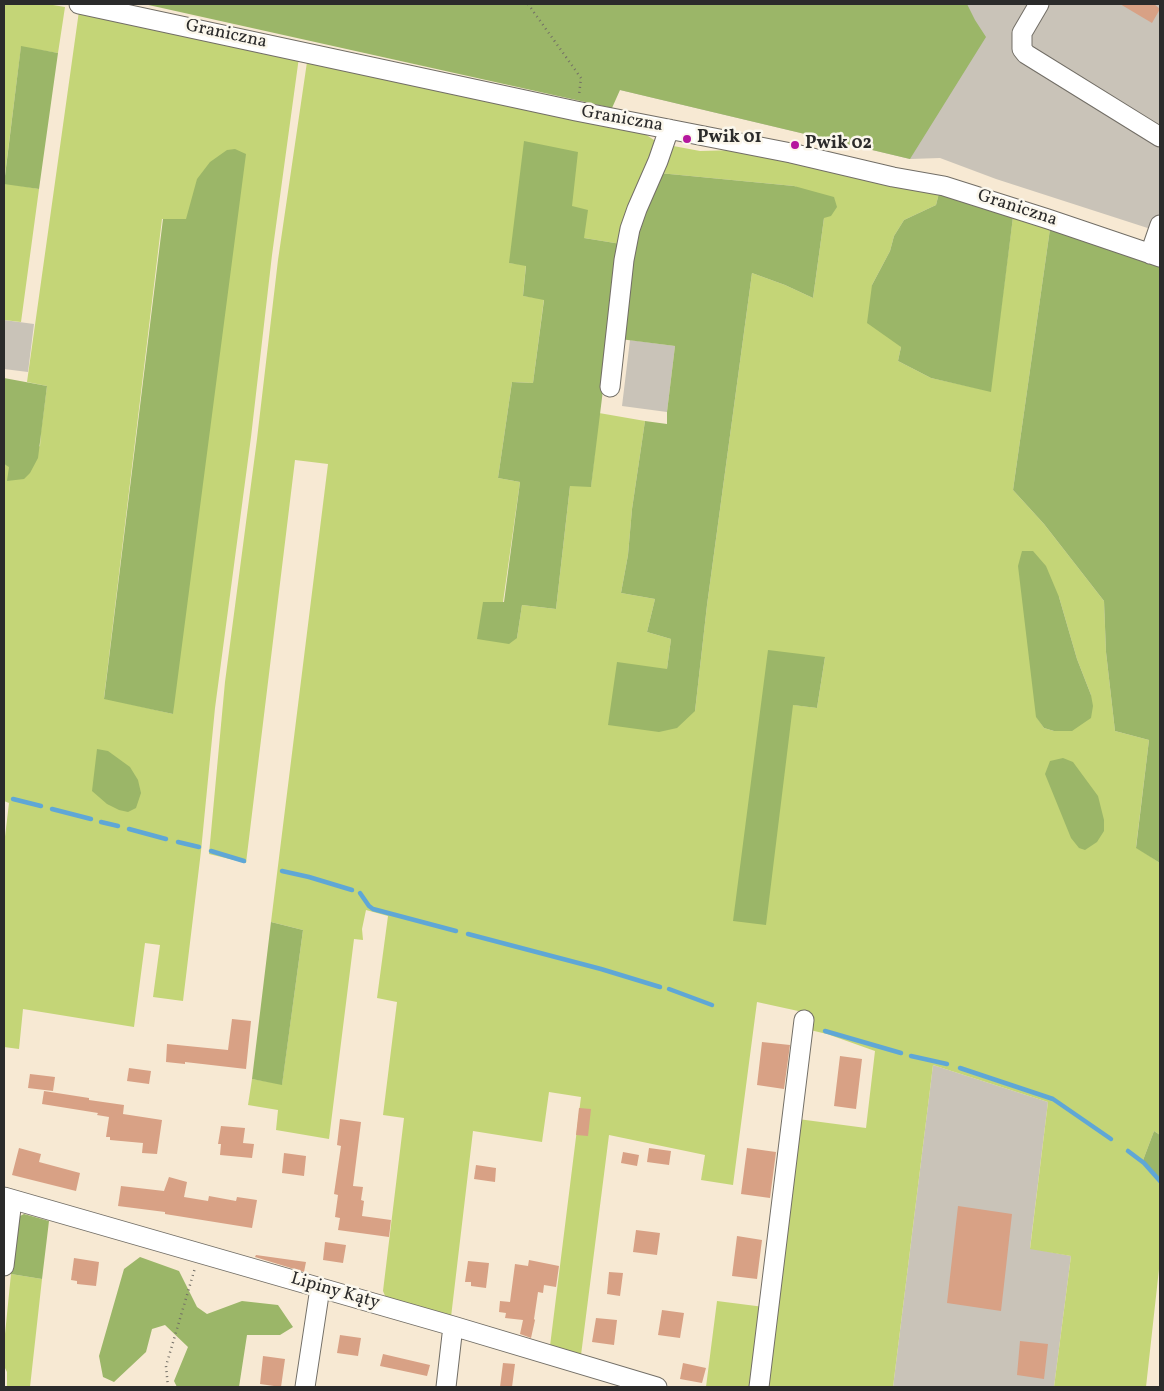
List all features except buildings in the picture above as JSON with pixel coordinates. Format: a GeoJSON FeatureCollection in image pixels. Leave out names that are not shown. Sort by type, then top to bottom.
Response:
{"type":"FeatureCollection","features":[{"type":"Feature","properties":{"kind":"street","name":"Graniczna"},"geometry":{"type":"LineString","coordinates":[[79,4],[576,112],[669,128],[791,153],[893,177],[944,186],[1048,218],[1155,255]]}},
{"type":"Feature","properties":{"kind":"street"},"geometry":{"type":"LineString","coordinates":[[1039,4],[1022,33],[1022,49],[1026,54],[1160,136]]}},
{"type":"Feature","properties":{"kind":"street"},"geometry":{"type":"LineString","coordinates":[[610,387],[624,260],[630,229],[658,161],[669,128]]}},
{"type":"Feature","properties":{"kind":"street"},"geometry":{"type":"LineString","coordinates":[[1155,255],[1160,225]]}},
{"type":"Feature","properties":{"kind":"street"},"geometry":{"type":"LineString","coordinates":[[759,1387],[804,1020]]}},
{"type":"Feature","properties":{"kind":"street","name":"Lipiny Kąty"},"geometry":{"type":"LineString","coordinates":[[4,1266],[8,1199],[453,1326],[657,1387]]}},
{"type":"Feature","properties":{"kind":"street"},"geometry":{"type":"LineString","coordinates":[[305,1387],[320,1288]]}},
{"type":"Feature","properties":{"kind":"street"},"geometry":{"type":"LineString","coordinates":[[446,1387],[453,1326]]}},
{"type":"Feature","properties":{"kind":"path"},"geometry":{"type":"LineString","coordinates":[[528,4],[581,78],[576,112]]}},
{"type":"Feature","properties":{"kind":"path"},"geometry":{"type":"LineString","coordinates":[[168,1387],[166,1366],[199,1254]]}},
{"type":"Feature","properties":{"kind":"shaded area"},"geometry":{"type":"Polygon","coordinates":[[[654,4],[1160,4],[1160,232],[996,179],[940,158],[910,159],[620,90],[654,4]]]}},
{"type":"Feature","properties":{"kind":"shaded area"},"geometry":{"type":"Polygon","coordinates":[[[4,320],[34,324],[28,372],[4,369],[4,320]]]}},
{"type":"Feature","properties":{"kind":"shaded area"},"geometry":{"type":"Polygon","coordinates":[[[630,340],[675,346],[667,412],[622,406],[630,340]]]}},
{"type":"Feature","properties":{"kind":"shaded area"},"geometry":{"type":"Polygon","coordinates":[[[933,1065],[1048,1102],[1030,1248],[1071,1256],[1054,1387],[893,1387],[933,1065]]]}},
{"type":"Feature","properties":{"kind":"green space"},"geometry":{"type":"Polygon","coordinates":[[[4,4],[47,4],[65,7],[58,53],[21,47],[4,183],[4,4]]]}},
{"type":"Feature","properties":{"kind":"green space"},"geometry":{"type":"Polygon","coordinates":[[[144,4],[967,4],[986,37],[910,159],[620,90],[612,108],[144,4]]]}},
{"type":"Feature","properties":{"kind":"green space"},"geometry":{"type":"Polygon","coordinates":[[[79,11],[299,57],[215,708],[201,851],[183,1001],[153,997],[160,945],[145,943],[134,1027],[23,1009],[19,1049],[4,1047],[4,845],[9,803],[4,801],[4,464],[9,466],[40,446],[47,386],[27,382],[79,11]],[[162,219],[104,698],[173,714],[186,219],[162,219]]]}},
{"type":"Feature","properties":{"kind":"green space"},"geometry":{"type":"Polygon","coordinates":[[[21,46],[58,53],[39,189],[4,184],[21,46]]]}},
{"type":"Feature","properties":{"kind":"green space"},"geometry":{"type":"Polygon","coordinates":[[[307,62],[642,132],[654,140],[655,145],[621,244],[584,238],[509,263],[526,265],[523,296],[544,299],[533,383],[512,382],[498,478],[520,482],[503,602],[517,638],[522,605],[556,609],[570,486],[591,486],[599,413],[645,421],[632,509],[628,555],[621,593],[655,599],[647,632],[671,639],[667,669],[695,711],[707,605],[752,273],[813,298],[824,218],[801,189],[794,186],[659,173],[668,145],[700,151],[737,150],[939,193],[936,205],[904,220],[894,236],[890,251],[872,285],[901,347],[898,361],[931,378],[990,391],[1013,217],[1050,229],[1013,490],[1044,524],[1104,601],[1106,652],[1115,731],[1149,740],[1136,847],[1160,863],[1160,1135],[1154,1131],[1142,1163],[1160,1184],[1160,1260],[1146,1387],[1054,1387],[1071,1256],[1030,1249],[1048,1102],[933,1065],[893,1387],[765,1387],[798,1119],[866,1128],[875,1051],[810,1030],[812,1014],[757,1002],[733,1185],[701,1180],[705,1155],[609,1135],[581,1355],[550,1346],[581,1097],[549,1092],[542,1142],[473,1131],[451,1317],[386,1298],[383,1291],[404,1118],[383,1115],[397,1002],[377,998],[388,916],[366,910],[362,929],[363,940],[354,939],[329,1139],[276,1130],[278,1110],[248,1105],[252,1079],[282,1084],[303,930],[271,922],[328,464],[295,460],[246,863],[209,854],[225,682],[278,260],[307,62]],[[1059,597],[1036,716],[1044,728],[1054,731],[1091,695],[1077,659],[1059,597]],[[825,657],[794,705],[817,708],[825,657]]]}},
{"type":"Feature","properties":{"kind":"green space"},"geometry":{"type":"Polygon","coordinates":[[[524,141],[578,152],[572,206],[588,210],[584,238],[621,244],[591,487],[570,486],[556,609],[522,605],[517,638],[509,644],[477,639],[483,602],[504,602],[520,482],[498,478],[512,382],[533,383],[544,300],[523,296],[526,266],[509,263],[524,141]]]}},
{"type":"Feature","properties":{"kind":"green space"},"geometry":{"type":"Polygon","coordinates":[[[235,149],[246,154],[173,714],[104,699],[163,219],[186,219],[197,179],[210,162],[227,150],[235,149]]]}},
{"type":"Feature","properties":{"kind":"green space"},"geometry":{"type":"Polygon","coordinates":[[[659,173],[794,186],[834,197],[837,207],[831,216],[824,218],[813,298],[752,273],[707,605],[695,711],[677,728],[659,732],[608,725],[617,662],[667,669],[671,639],[647,632],[655,599],[621,593],[628,555],[632,509],[645,421],[667,424],[675,346],[620,339],[631,265],[647,194],[659,173]]]}},
{"type":"Feature","properties":{"kind":"green space"},"geometry":{"type":"Polygon","coordinates":[[[4,183],[39,189],[21,322],[4,320],[4,183]]]}},
{"type":"Feature","properties":{"kind":"green space"},"geometry":{"type":"Polygon","coordinates":[[[939,193],[1013,217],[991,392],[931,378],[898,361],[901,347],[867,323],[872,285],[890,251],[894,236],[904,220],[936,205],[939,193]]]}},
{"type":"Feature","properties":{"kind":"green space"},"geometry":{"type":"Polygon","coordinates":[[[1050,229],[1160,266],[1160,863],[1136,848],[1149,740],[1115,731],[1106,652],[1104,601],[1044,524],[1013,490],[1050,229]]]}},
{"type":"Feature","properties":{"kind":"green space"},"geometry":{"type":"Polygon","coordinates":[[[4,378],[47,386],[38,458],[30,473],[24,479],[7,481],[9,467],[4,464],[4,378]]]}},
{"type":"Feature","properties":{"kind":"green space"},"geometry":{"type":"Polygon","coordinates":[[[1022,551],[1033,551],[1046,566],[1059,597],[1077,659],[1091,695],[1093,706],[1091,718],[1072,731],[1054,731],[1044,728],[1036,717],[1018,566],[1022,551]]]}},
{"type":"Feature","properties":{"kind":"green space"},"geometry":{"type":"Polygon","coordinates":[[[768,650],[825,657],[817,708],[793,705],[766,925],[733,921],[768,650]]]}},
{"type":"Feature","properties":{"kind":"green space"},"geometry":{"type":"Polygon","coordinates":[[[97,749],[108,751],[130,767],[138,780],[141,793],[136,808],[128,812],[119,810],[107,804],[92,791],[97,749]]]}},
{"type":"Feature","properties":{"kind":"green space"},"geometry":{"type":"Polygon","coordinates":[[[1063,758],[1073,762],[1098,796],[1104,820],[1104,831],[1097,842],[1085,850],[1079,848],[1071,838],[1045,774],[1050,761],[1063,758]]]}},
{"type":"Feature","properties":{"kind":"green space"},"geometry":{"type":"Polygon","coordinates":[[[271,922],[303,930],[282,1085],[252,1079],[271,922]]]}},
{"type":"Feature","properties":{"kind":"green space"},"geometry":{"type":"Polygon","coordinates":[[[1154,1131],[1160,1135],[1160,1184],[1142,1163],[1154,1131]]]}},
{"type":"Feature","properties":{"kind":"green space"},"geometry":{"type":"Polygon","coordinates":[[[24,1214],[49,1221],[42,1279],[11,1274],[8,1265],[18,1217],[24,1214]]]}},
{"type":"Feature","properties":{"kind":"green space"},"geometry":{"type":"Polygon","coordinates":[[[140,1257],[179,1271],[197,1307],[207,1314],[242,1301],[278,1305],[293,1327],[280,1335],[247,1335],[239,1387],[177,1387],[174,1381],[188,1347],[165,1325],[152,1329],[146,1352],[114,1382],[103,1377],[99,1356],[124,1269],[140,1257]]]}},
{"type":"Feature","properties":{"kind":"green space"},"geometry":{"type":"Polygon","coordinates":[[[11,1274],[42,1279],[30,1387],[7,1387],[7,1372],[4,1366],[4,1344],[11,1274]]]}},
{"type":"Feature","properties":{"kind":"green space"},"geometry":{"type":"Polygon","coordinates":[[[717,1301],[764,1307],[754,1387],[706,1387],[717,1301]]]}},
{"type":"Feature","properties":{"kind":"waterway"},"geometry":{"type":"LineString","coordinates":[[13,799],[41,806]]}},
{"type":"Feature","properties":{"kind":"waterway"},"geometry":{"type":"LineString","coordinates":[[52,809],[91,819]]}},
{"type":"Feature","properties":{"kind":"waterway"},"geometry":{"type":"LineString","coordinates":[[101,822],[118,826]]}},
{"type":"Feature","properties":{"kind":"waterway"},"geometry":{"type":"LineString","coordinates":[[129,829],[166,839]]}},
{"type":"Feature","properties":{"kind":"waterway"},"geometry":{"type":"LineString","coordinates":[[178,842],[199,847]]}},
{"type":"Feature","properties":{"kind":"waterway"},"geometry":{"type":"LineString","coordinates":[[211,851],[244,861]]}},
{"type":"Feature","properties":{"kind":"waterway"},"geometry":{"type":"LineString","coordinates":[[282,871],[352,890]]}},
{"type":"Feature","properties":{"kind":"waterway"},"geometry":{"type":"LineString","coordinates":[[360,893],[373,909],[456,931]]}},
{"type":"Feature","properties":{"kind":"waterway"},"geometry":{"type":"LineString","coordinates":[[468,934],[601,969],[660,987]]}},
{"type":"Feature","properties":{"kind":"waterway"},"geometry":{"type":"LineString","coordinates":[[669,989],[712,1005]]}},
{"type":"Feature","properties":{"kind":"waterway"},"geometry":{"type":"LineString","coordinates":[[825,1031],[901,1053]]}},
{"type":"Feature","properties":{"kind":"waterway"},"geometry":{"type":"LineString","coordinates":[[911,1056],[947,1064]]}},
{"type":"Feature","properties":{"kind":"waterway"},"geometry":{"type":"LineString","coordinates":[[960,1068],[1053,1099],[1111,1139]]}},
{"type":"Feature","properties":{"kind":"waterway"},"geometry":{"type":"LineString","coordinates":[[1128,1151],[1144,1163],[1160,1181]]}},
{"type":"Feature","properties":{"kind":"place","name":"Pwik 01"},"geometry":{"type":"Point","coordinates":[687,139]}},
{"type":"Feature","properties":{"kind":"place","name":"Pwik 02"},"geometry":{"type":"Point","coordinates":[795,145]}}]}
